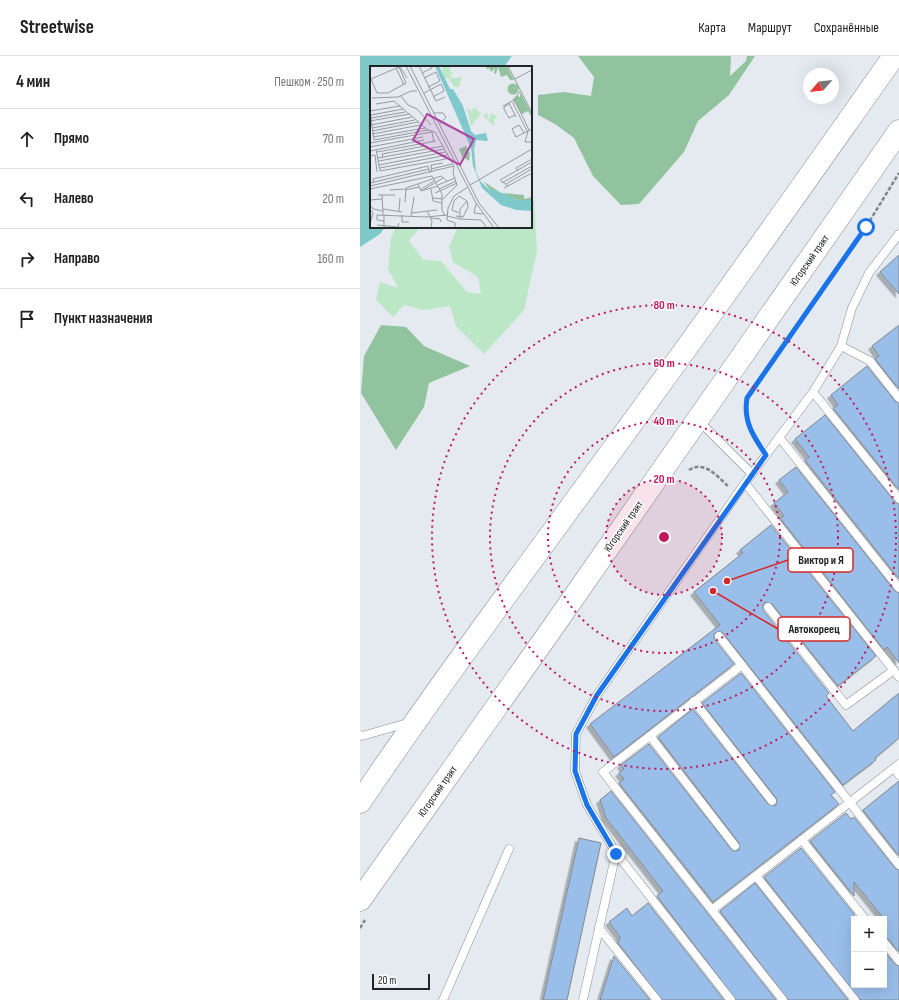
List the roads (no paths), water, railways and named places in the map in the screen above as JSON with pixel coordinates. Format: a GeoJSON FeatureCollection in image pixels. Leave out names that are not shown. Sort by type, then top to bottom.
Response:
{"type":"FeatureCollection","features":[{"type":"Feature","properties":{"kind":"main road"},"geometry":{"type":"LineString","coordinates":[[360,802],[415,720],[658,387],[894,56]]}},
{"type":"Feature","properties":{"kind":"main road","name":"Югорский тракт"},"geometry":{"type":"LineString","coordinates":[[360,900],[546,637],[899,131]]}},
{"type":"Feature","properties":{"kind":"lane"},"geometry":{"type":"LineString","coordinates":[[731,1000],[616,854],[587,805],[575,771],[576,734],[597,695],[745,483],[813,392],[841,346],[852,308],[869,273],[899,235]]}},
{"type":"Feature","properties":{"kind":"lane"},"geometry":{"type":"LineString","coordinates":[[841,346],[870,361],[899,398]]}},
{"type":"Feature","properties":{"kind":"lane"},"geometry":{"type":"LineString","coordinates":[[813,392],[899,499]]}},
{"type":"Feature","properties":{"kind":"lane"},"geometry":{"type":"LineString","coordinates":[[697,419],[752,474]]}},
{"type":"Feature","properties":{"kind":"lane"},"geometry":{"type":"LineString","coordinates":[[779,437],[899,588]]}},
{"type":"Feature","properties":{"kind":"lane"},"geometry":{"type":"LineString","coordinates":[[745,483],[896,674],[846,706],[768,607]]}},
{"type":"Feature","properties":{"kind":"lane"},"geometry":{"type":"LineString","coordinates":[[719,636],[899,865]]}},
{"type":"Feature","properties":{"kind":"lane"},"geometry":{"type":"LineString","coordinates":[[742,665],[603,772],[783,1000]]}},
{"type":"Feature","properties":{"kind":"lane"},"geometry":{"type":"LineString","coordinates":[[694,701],[772,801]]}},
{"type":"Feature","properties":{"kind":"lane"},"geometry":{"type":"LineString","coordinates":[[360,735],[362,736],[415,720]]}},
{"type":"Feature","properties":{"kind":"lane"},"geometry":{"type":"LineString","coordinates":[[650,736],[736,846]]}},
{"type":"Feature","properties":{"kind":"lane"},"geometry":{"type":"LineString","coordinates":[[712,910],[850,803],[897,769]]}},
{"type":"Feature","properties":{"kind":"lane"},"geometry":{"type":"LineString","coordinates":[[802,840],[864,916]]}},
{"type":"Feature","properties":{"kind":"lane"},"geometry":{"type":"LineString","coordinates":[[444,1000],[509,849]]}},
{"type":"Feature","properties":{"kind":"lane"},"geometry":{"type":"LineString","coordinates":[[584,999],[616,854]]}},
{"type":"Feature","properties":{"kind":"lane"},"geometry":{"type":"LineString","coordinates":[[756,876],[855,1000]]}},
{"type":"Feature","properties":{"kind":"lane"},"geometry":{"type":"LineString","coordinates":[[599,928],[657,1000]]}},
{"type":"Feature","properties":{"kind":"lane"},"geometry":{"type":"LineString","coordinates":[[887,946],[899,961]]}},
{"type":"Feature","properties":{"kind":"water"},"geometry":{"type":"Polygon","coordinates":[[[360,56],[512,56],[505,66],[370,66],[370,228],[384,228],[380,234],[360,247],[360,56]]]}},
{"type":"Feature","properties":{"kind":"place","name":"Виктор и Я"},"geometry":{"type":"Point","coordinates":[727,581]}},
{"type":"Feature","properties":{"kind":"place","name":"Автокореец"},"geometry":{"type":"Point","coordinates":[713,591]}}]}
